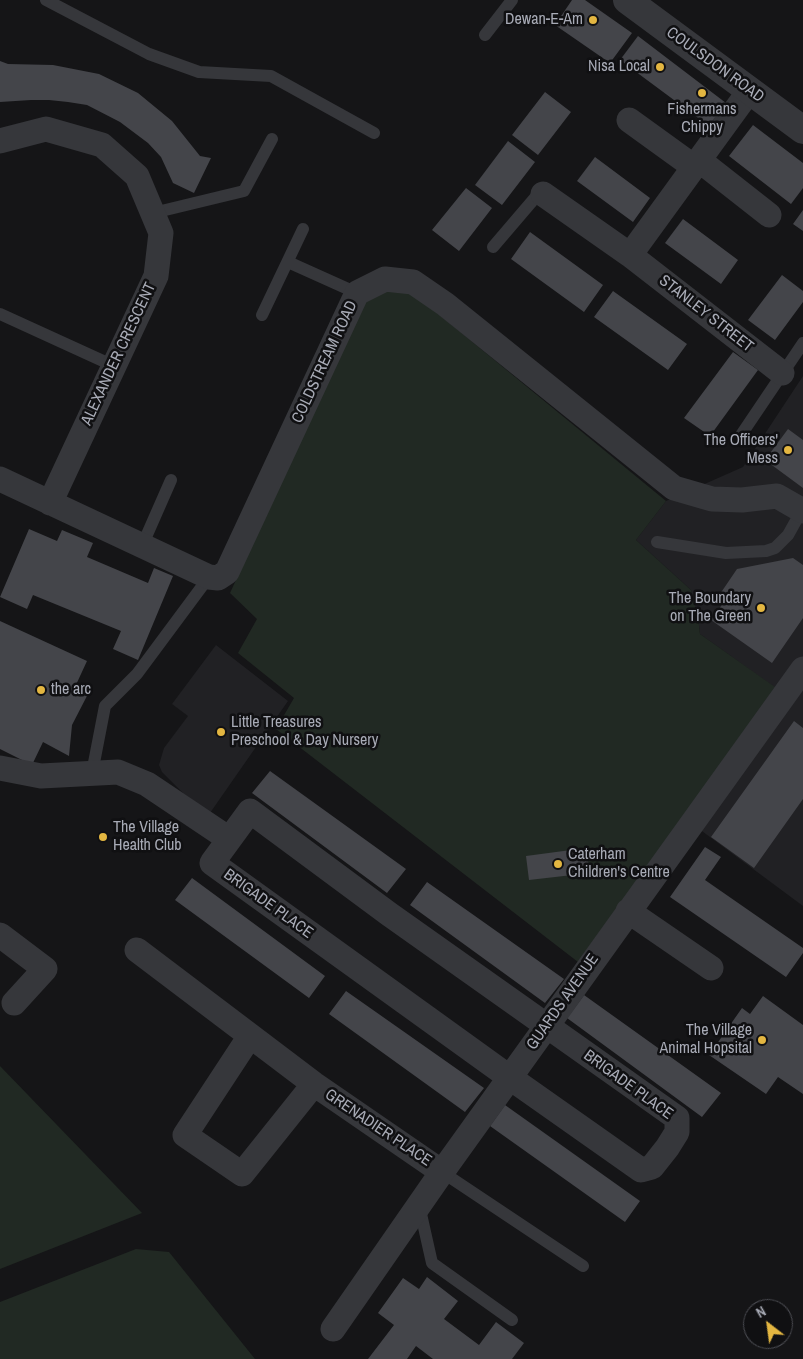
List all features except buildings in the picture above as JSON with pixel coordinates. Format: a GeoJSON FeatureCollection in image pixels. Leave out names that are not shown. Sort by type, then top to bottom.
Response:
{"type":"FeatureCollection","features":[{"type":"Feature","properties":{"kind":"street","name":"COULSDON ROAD"},"geometry":{"type":"LineString","coordinates":[[627,0],[803,130]]}},
{"type":"Feature","properties":{"kind":"street"},"geometry":{"type":"LineString","coordinates":[[630,255],[750,90]]}},
{"type":"Feature","properties":{"kind":"street"},"geometry":{"type":"LineString","coordinates":[[629,120],[769,215]]}},
{"type":"Feature","properties":{"kind":"street","name":"ALEXANDER CRESCENT"},"geometry":{"type":"LineString","coordinates":[[0,141],[46,129],[102,144],[137,176],[161,233],[156,276],[50,503]]}},
{"type":"Feature","properties":{"kind":"street","name":"STANLEY STREET"},"geometry":{"type":"LineString","coordinates":[[543,194],[630,255],[782,373]]}},
{"type":"Feature","properties":{"kind":"street","name":"COLDSTREAM ROAD"},"geometry":{"type":"LineString","coordinates":[[209,577],[218,578],[228,572],[357,293],[385,279],[413,282],[445,304],[674,488],[712,499],[742,500],[777,496],[802,511]]}},
{"type":"Feature","properties":{"kind":"street"},"geometry":{"type":"LineString","coordinates":[[0,479],[209,577]]}},
{"type":"Feature","properties":{"kind":"street","name":"GUARDS AVENUE"},"geometry":{"type":"LineString","coordinates":[[333,1329],[628,911],[801,677]]}},
{"type":"Feature","properties":{"kind":"street"},"geometry":{"type":"LineString","coordinates":[[0,768],[42,776],[118,772],[147,784],[229,840]]}},
{"type":"Feature","properties":{"kind":"street","name":"BRIGADE PLACE"},"geometry":{"type":"LineString","coordinates":[[250,811],[546,1026],[677,1118],[677,1132],[667,1148],[652,1167],[641,1170],[509,1078],[212,863],[229,840],[250,811]]}},
{"type":"Feature","properties":{"kind":"street"},"geometry":{"type":"LineString","coordinates":[[628,911],[710,968]]}},
{"type":"Feature","properties":{"kind":"street"},"geometry":{"type":"LineString","coordinates":[[0,935],[45,969],[14,1003]]}},
{"type":"Feature","properties":{"kind":"street","name":"GRENADIER PLACE"},"geometry":{"type":"LineString","coordinates":[[137,950],[314,1084],[442,1172]]}},
{"type":"Feature","properties":{"kind":"street","name":"GRENADIER PLACE"},"geometry":{"type":"LineString","coordinates":[[250,1036],[185,1135],[242,1174],[314,1084]]}},
{"type":"Feature","properties":{"kind":"lane"},"geometry":{"type":"LineString","coordinates":[[46,0],[149,54],[200,72],[271,76],[374,133]]}},
{"type":"Feature","properties":{"kind":"lane"},"geometry":{"type":"LineString","coordinates":[[485,35],[512,0]]}},
{"type":"Feature","properties":{"kind":"lane"},"geometry":{"type":"LineString","coordinates":[[152,213],[244,191],[272,139]]}},
{"type":"Feature","properties":{"kind":"lane"},"geometry":{"type":"LineString","coordinates":[[493,247],[540,192],[543,194]]}},
{"type":"Feature","properties":{"kind":"lane"},"geometry":{"type":"LineString","coordinates":[[262,315],[303,230]]}},
{"type":"Feature","properties":{"kind":"lane"},"geometry":{"type":"LineString","coordinates":[[288,262],[357,293]]}},
{"type":"Feature","properties":{"kind":"lane"},"geometry":{"type":"LineString","coordinates":[[0,314],[114,366]]}},
{"type":"Feature","properties":{"kind":"lane"},"geometry":{"type":"LineString","coordinates":[[741,436],[803,343]]}},
{"type":"Feature","properties":{"kind":"lane"},"geometry":{"type":"LineString","coordinates":[[142,546],[171,480]]}},
{"type":"Feature","properties":{"kind":"lane"},"geometry":{"type":"LineString","coordinates":[[657,542],[726,553],[766,551],[775,548],[788,535],[802,511]]}},
{"type":"Feature","properties":{"kind":"lane"},"geometry":{"type":"LineString","coordinates":[[92,774],[105,706],[137,674],[209,577]]}},
{"type":"Feature","properties":{"kind":"lane"},"geometry":{"type":"LineString","coordinates":[[442,1172],[583,1266]]}},
{"type":"Feature","properties":{"kind":"lane"},"geometry":{"type":"LineString","coordinates":[[419,1205],[432,1263],[512,1320]]}},
{"type":"Feature","properties":{"kind":"shaded area"},"geometry":{"type":"Polygon","coordinates":[[[387,290],[409,293],[425,303],[666,501],[636,540],[691,590],[700,634],[775,687],[578,962],[276,729],[294,698],[238,653],[257,619],[230,593],[363,302],[387,290]]]}},
{"type":"Feature","properties":{"kind":"shaded area"},"geometry":{"type":"Polygon","coordinates":[[[803,376],[803,906],[683,817],[774,687],[700,634],[691,590],[636,540],[666,501],[743,467],[803,376]]]}},
{"type":"Feature","properties":{"kind":"shaded area","name":"Little Treasures Preschool & Day Nursery"},"geometry":{"type":"Polygon","coordinates":[[[216,645],[288,701],[210,813],[184,794],[162,772],[159,765],[164,748],[188,716],[172,704],[216,645]]]}},
{"type":"Feature","properties":{"kind":"shaded area"},"geometry":{"type":"Polygon","coordinates":[[[0,1066],[142,1213],[0,1269],[0,1066]]]}},
{"type":"Feature","properties":{"kind":"shaded area"},"geometry":{"type":"Polygon","coordinates":[[[136,1249],[169,1252],[255,1359],[0,1359],[0,1302],[136,1249]]]}},
{"type":"Feature","properties":{"kind":"place","name":"Dewan-E-Am"},"geometry":{"type":"Point","coordinates":[593,20]}},
{"type":"Feature","properties":{"kind":"place","name":"Nisa Local"},"geometry":{"type":"Point","coordinates":[660,67]}},
{"type":"Feature","properties":{"kind":"place","name":"Fishermans Chippy"},"geometry":{"type":"Point","coordinates":[702,93]}},
{"type":"Feature","properties":{"kind":"place","name":"The Officers' Mess"},"geometry":{"type":"Point","coordinates":[788,450]}},
{"type":"Feature","properties":{"kind":"place","name":"The Boundary on The Green"},"geometry":{"type":"Point","coordinates":[761,608]}},
{"type":"Feature","properties":{"kind":"place","name":"the arc"},"geometry":{"type":"Point","coordinates":[41,690]}},
{"type":"Feature","properties":{"kind":"place","name":"Little Treasures Preschool & Day Nursery"},"geometry":{"type":"Point","coordinates":[221,732]}},
{"type":"Feature","properties":{"kind":"place","name":"The Village Health Club"},"geometry":{"type":"Point","coordinates":[103,837]}},
{"type":"Feature","properties":{"kind":"place","name":"Caterham Children's Centre"},"geometry":{"type":"Point","coordinates":[558,864]}},
{"type":"Feature","properties":{"kind":"place","name":"The Village Animal Hopsital"},"geometry":{"type":"Point","coordinates":[762,1040]}}]}
